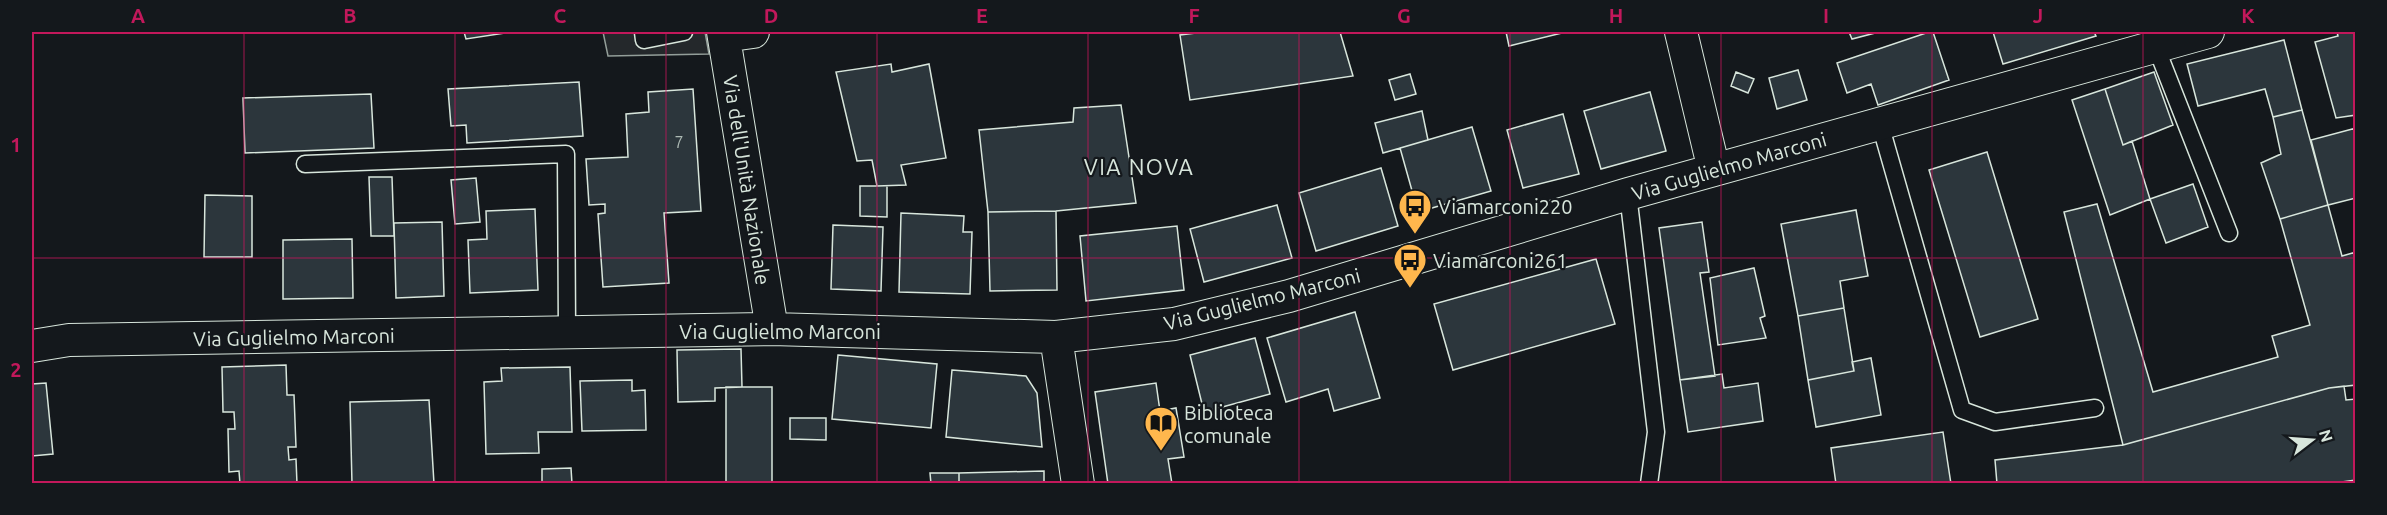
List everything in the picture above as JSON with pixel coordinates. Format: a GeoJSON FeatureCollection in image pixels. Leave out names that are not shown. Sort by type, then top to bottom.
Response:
{"type":"FeatureCollection","features":[{"type":"Feature","properties":{"kind":"street"},"geometry":{"type":"LineString","coordinates":[[1681,32],[1714,170]]}},
{"type":"Feature","properties":{"kind":"street","name":"Via Guglielmo Marconi"},"geometry":{"type":"LineString","coordinates":[[32,346],[69,340],[772,329],[1056,338],[1174,324],[1289,296],[1628,194],[2208,32]]}},
{"type":"Feature","properties":{"kind":"street","name":"Via dell'Unità Nazionale"},"geometry":{"type":"LineString","coordinates":[[733,33],[772,329]]}},
{"type":"Feature","properties":{"kind":"street"},"geometry":{"type":"LineString","coordinates":[[1056,338],[1078,483]]}},
{"type":"Feature","properties":{"kind":"lane"},"geometry":{"type":"LineString","coordinates":[[643,32],[644,40],[684,32]]}},
{"type":"Feature","properties":{"kind":"lane"},"geometry":{"type":"LineString","coordinates":[[2156,47],[2229,233]]}},
{"type":"Feature","properties":{"kind":"lane"},"geometry":{"type":"LineString","coordinates":[[1880,124],[1962,410],[1995,422],[2095,408]]}},
{"type":"Feature","properties":{"kind":"lane"},"geometry":{"type":"LineString","coordinates":[[306,164],[566,154],[567,332]]}},
{"type":"Feature","properties":{"kind":"lane"},"geometry":{"type":"LineString","coordinates":[[1628,194],[1656,432],[1649,483]]}},
{"type":"Feature","properties":{"kind":"shaded area"},"geometry":{"type":"Polygon","coordinates":[[[603,32],[705,32],[709,54],[608,56],[603,32]]]}},
{"type":"Feature","properties":{"kind":"building"},"geometry":{"type":"Polygon","coordinates":[[[464,32],[512,32],[466,39],[464,32]]]}},
{"type":"Feature","properties":{"kind":"building"},"geometry":{"type":"Polygon","coordinates":[[[1204,32],[1340,32],[1353,76],[1190,100],[1180,35],[1204,32]]]}},
{"type":"Feature","properties":{"kind":"building"},"geometry":{"type":"Polygon","coordinates":[[[1506,32],[1566,32],[1509,46],[1506,32]]]}},
{"type":"Feature","properties":{"kind":"building"},"geometry":{"type":"Polygon","coordinates":[[[1849,32],[1879,32],[1852,39],[1849,32]]]}},
{"type":"Feature","properties":{"kind":"building"},"geometry":{"type":"Polygon","coordinates":[[[1933,32],[1949,80],[1878,105],[1871,84],[1847,93],[1837,63],[1933,32]]]}},
{"type":"Feature","properties":{"kind":"building"},"geometry":{"type":"Polygon","coordinates":[[[1993,32],[2094,32],[2096,36],[2003,64],[1993,32]]]}},
{"type":"Feature","properties":{"kind":"building"},"geometry":{"type":"Polygon","coordinates":[[[2337,32],[2356,32],[2356,115],[2336,118],[2315,42],[2338,36],[2337,32]]]}},
{"type":"Feature","properties":{"kind":"building"},"geometry":{"type":"Polygon","coordinates":[[[2284,40],[2302,110],[2273,117],[2265,89],[2198,106],[2187,64],[2284,40]]]}},
{"type":"Feature","properties":{"kind":"building"},"geometry":{"type":"Polygon","coordinates":[[[891,64],[892,72],[929,64],[946,158],[901,165],[906,185],[877,186],[872,160],[857,161],[836,72],[891,64]]]}},
{"type":"Feature","properties":{"kind":"building"},"geometry":{"type":"Polygon","coordinates":[[[1798,70],[1807,100],[1777,109],[1769,78],[1798,70]]]}},
{"type":"Feature","properties":{"kind":"building"},"geometry":{"type":"Polygon","coordinates":[[[1736,72],[1754,79],[1748,93],[1731,86],[1736,72]]]}},
{"type":"Feature","properties":{"kind":"building"},"geometry":{"type":"Polygon","coordinates":[[[2154,72],[2173,125],[2123,145],[2105,89],[2154,72]]]}},
{"type":"Feature","properties":{"kind":"building"},"geometry":{"type":"Polygon","coordinates":[[[1410,74],[1416,94],[1395,100],[1389,80],[1410,74]]]}},
{"type":"Feature","properties":{"kind":"building"},"geometry":{"type":"Polygon","coordinates":[[[579,82],[583,136],[467,143],[466,125],[451,126],[448,89],[579,82]]]}},
{"type":"Feature","properties":{"kind":"building"},"geometry":{"type":"Polygon","coordinates":[[[693,89],[701,211],[664,213],[669,283],[603,287],[598,214],[605,213],[605,204],[589,205],[586,159],[628,157],[626,114],[649,112],[648,92],[693,89]]]}},
{"type":"Feature","properties":{"kind":"building"},"geometry":{"type":"Polygon","coordinates":[[[2105,89],[2123,145],[2132,141],[2150,199],[2110,215],[2072,100],[2105,89]]]}},
{"type":"Feature","properties":{"kind":"building"},"geometry":{"type":"Polygon","coordinates":[[[1650,92],[1666,151],[1601,169],[1584,111],[1650,92]]]}},
{"type":"Feature","properties":{"kind":"building"},"geometry":{"type":"Polygon","coordinates":[[[371,94],[374,148],[245,153],[243,98],[371,94]]]}},
{"type":"Feature","properties":{"kind":"building"},"geometry":{"type":"Polygon","coordinates":[[[1121,105],[1136,203],[1056,211],[988,212],[979,130],[1073,122],[1074,108],[1121,105]]]}},
{"type":"Feature","properties":{"kind":"building"},"geometry":{"type":"Polygon","coordinates":[[[2302,110],[2328,205],[2280,219],[2261,163],[2281,154],[2273,117],[2302,110]]]}},
{"type":"Feature","properties":{"kind":"building"},"geometry":{"type":"Polygon","coordinates":[[[1422,111],[1428,140],[1383,153],[1375,123],[1422,111]]]}},
{"type":"Feature","properties":{"kind":"building"},"geometry":{"type":"Polygon","coordinates":[[[1563,114],[1579,174],[1523,188],[1507,130],[1563,114]]]}},
{"type":"Feature","properties":{"kind":"building"},"geometry":{"type":"Polygon","coordinates":[[[1472,127],[1491,191],[1418,212],[1400,148],[1472,127]]]}},
{"type":"Feature","properties":{"kind":"building"},"geometry":{"type":"Polygon","coordinates":[[[2356,128],[2356,198],[2328,205],[2311,140],[2356,128]]]}},
{"type":"Feature","properties":{"kind":"building"},"geometry":{"type":"Polygon","coordinates":[[[1987,152],[2038,319],[1980,337],[1929,170],[1987,152]]]}},
{"type":"Feature","properties":{"kind":"building"},"geometry":{"type":"Polygon","coordinates":[[[1381,168],[1398,226],[1316,251],[1299,193],[1381,168]]]}},
{"type":"Feature","properties":{"kind":"building"},"geometry":{"type":"Polygon","coordinates":[[[369,177],[392,177],[394,236],[371,236],[369,177]]]}},
{"type":"Feature","properties":{"kind":"building"},"geometry":{"type":"Polygon","coordinates":[[[476,178],[480,222],[455,224],[451,180],[476,178]]]}},
{"type":"Feature","properties":{"kind":"building"},"geometry":{"type":"Polygon","coordinates":[[[2193,184],[2208,227],[2166,243],[2150,199],[2193,184]]]}},
{"type":"Feature","properties":{"kind":"building"},"geometry":{"type":"Polygon","coordinates":[[[860,186],[887,186],[887,217],[860,216],[860,186]]]}},
{"type":"Feature","properties":{"kind":"building"},"geometry":{"type":"Polygon","coordinates":[[[205,195],[252,196],[252,257],[204,257],[205,195]]]}},
{"type":"Feature","properties":{"kind":"building"},"geometry":{"type":"Polygon","coordinates":[[[2097,204],[2153,392],[2278,357],[2272,336],[2310,325],[2280,219],[2328,205],[2342,256],[2356,252],[2356,385],[2329,388],[2123,445],[2064,212],[2097,204]]]}},
{"type":"Feature","properties":{"kind":"building"},"geometry":{"type":"Polygon","coordinates":[[[1277,205],[1292,258],[1204,282],[1190,229],[1277,205]]]}},
{"type":"Feature","properties":{"kind":"building"},"geometry":{"type":"Polygon","coordinates":[[[535,209],[538,290],[470,293],[468,240],[487,239],[486,211],[535,209]]]}},
{"type":"Feature","properties":{"kind":"building"},"geometry":{"type":"Polygon","coordinates":[[[1856,210],[1868,276],[1840,281],[1844,308],[1798,316],[1781,224],[1856,210]]]}},
{"type":"Feature","properties":{"kind":"building"},"geometry":{"type":"Polygon","coordinates":[[[1056,211],[1057,290],[990,291],[988,212],[1056,211]]]}},
{"type":"Feature","properties":{"kind":"building"},"geometry":{"type":"Polygon","coordinates":[[[901,213],[964,216],[963,232],[972,232],[970,294],[899,292],[901,213]]]}},
{"type":"Feature","properties":{"kind":"building"},"geometry":{"type":"Polygon","coordinates":[[[442,222],[444,296],[396,298],[394,223],[442,222]]]}},
{"type":"Feature","properties":{"kind":"building"},"geometry":{"type":"Polygon","coordinates":[[[1702,222],[1709,272],[1700,273],[1715,376],[1680,380],[1659,228],[1702,222]]]}},
{"type":"Feature","properties":{"kind":"building"},"geometry":{"type":"Polygon","coordinates":[[[833,225],[883,227],[881,291],[831,289],[833,225]]]}},
{"type":"Feature","properties":{"kind":"building"},"geometry":{"type":"Polygon","coordinates":[[[1177,226],[1184,290],[1086,301],[1080,236],[1177,226]]]}},
{"type":"Feature","properties":{"kind":"building"},"geometry":{"type":"Polygon","coordinates":[[[352,239],[353,298],[283,299],[283,240],[352,239]]]}},
{"type":"Feature","properties":{"kind":"building"},"geometry":{"type":"Polygon","coordinates":[[[1596,259],[1615,324],[1453,370],[1434,304],[1596,259]]]}},
{"type":"Feature","properties":{"kind":"building"},"geometry":{"type":"Polygon","coordinates":[[[1754,268],[1765,316],[1760,318],[1766,338],[1718,345],[1710,278],[1754,268]]]}},
{"type":"Feature","properties":{"kind":"building"},"geometry":{"type":"Polygon","coordinates":[[[1844,308],[1854,371],[1808,380],[1798,316],[1844,308]]]}},
{"type":"Feature","properties":{"kind":"building"},"geometry":{"type":"Polygon","coordinates":[[[1355,312],[1380,398],[1334,411],[1328,389],[1286,402],[1267,338],[1355,312]]]}},
{"type":"Feature","properties":{"kind":"building"},"geometry":{"type":"Polygon","coordinates":[[[1255,338],[1270,394],[1204,412],[1190,355],[1255,338]]]}},
{"type":"Feature","properties":{"kind":"building"},"geometry":{"type":"Polygon","coordinates":[[[741,349],[742,387],[715,388],[715,401],[678,402],[677,350],[741,349]]]}},
{"type":"Feature","properties":{"kind":"building"},"geometry":{"type":"Polygon","coordinates":[[[838,355],[937,364],[931,428],[832,419],[838,355]]]}},
{"type":"Feature","properties":{"kind":"building"},"geometry":{"type":"Polygon","coordinates":[[[1871,358],[1881,415],[1816,427],[1808,380],[1854,371],[1852,362],[1871,358]]]}},
{"type":"Feature","properties":{"kind":"building"},"geometry":{"type":"Polygon","coordinates":[[[286,365],[287,395],[294,395],[296,447],[288,447],[289,460],[296,459],[297,484],[240,484],[239,471],[229,472],[228,429],[235,429],[234,412],[223,412],[222,367],[286,365]]]}},
{"type":"Feature","properties":{"kind":"building"},"geometry":{"type":"Polygon","coordinates":[[[570,367],[572,432],[538,432],[539,453],[486,454],[484,382],[502,381],[501,368],[570,367]]]}},
{"type":"Feature","properties":{"kind":"building"},"geometry":{"type":"Polygon","coordinates":[[[952,370],[1026,376],[1037,393],[1042,447],[946,437],[952,370]]]}},
{"type":"Feature","properties":{"kind":"building"},"geometry":{"type":"Polygon","coordinates":[[[1722,374],[1724,388],[1758,383],[1763,421],[1688,432],[1680,380],[1722,374]]]}},
{"type":"Feature","properties":{"kind":"building"},"geometry":{"type":"Polygon","coordinates":[[[632,380],[632,391],[645,390],[646,430],[582,431],[580,381],[632,380]]]}},
{"type":"Feature","properties":{"kind":"building"},"geometry":{"type":"Polygon","coordinates":[[[46,383],[53,454],[32,456],[32,384],[46,383]]]}},
{"type":"Feature","properties":{"kind":"building"},"geometry":{"type":"Polygon","coordinates":[[[1156,383],[1160,411],[1176,408],[1184,457],[1168,459],[1172,484],[1108,484],[1095,392],[1156,383]]]}},
{"type":"Feature","properties":{"kind":"building"},"geometry":{"type":"Polygon","coordinates":[[[2344,386],[2346,400],[2356,399],[2356,480],[2327,484],[1997,484],[1995,460],[2123,445],[2329,388],[2344,386]]]}},
{"type":"Feature","properties":{"kind":"building"},"geometry":{"type":"Polygon","coordinates":[[[726,387],[772,387],[772,484],[726,484],[726,387]]]}},
{"type":"Feature","properties":{"kind":"building"},"geometry":{"type":"Polygon","coordinates":[[[429,400],[434,484],[352,484],[350,402],[429,400]]]}},
{"type":"Feature","properties":{"kind":"building"},"geometry":{"type":"Polygon","coordinates":[[[790,418],[826,418],[826,440],[790,439],[790,418]]]}},
{"type":"Feature","properties":{"kind":"building"},"geometry":{"type":"Polygon","coordinates":[[[1943,432],[1951,484],[1836,484],[1831,448],[1943,432]]]}},
{"type":"Feature","properties":{"kind":"building"},"geometry":{"type":"Polygon","coordinates":[[[571,468],[572,484],[542,484],[542,469],[571,468]]]}},
{"type":"Feature","properties":{"kind":"building"},"geometry":{"type":"Polygon","coordinates":[[[1044,471],[1044,484],[959,484],[959,473],[1044,471]]]}},
{"type":"Feature","properties":{"kind":"building"},"geometry":{"type":"Polygon","coordinates":[[[930,473],[959,473],[959,484],[931,484],[930,473]]]}},
{"type":"Feature","properties":{"kind":"place","name":"Viamarconi220"},"geometry":{"type":"Point","coordinates":[1415,235]}},
{"type":"Feature","properties":{"kind":"place","name":"Viamarconi261"},"geometry":{"type":"Point","coordinates":[1410,289]}},
{"type":"Feature","properties":{"kind":"place","name":"Biblioteca comunale"},"geometry":{"type":"Point","coordinates":[1161,452]}},
{"type":"Feature","properties":{"kind":"district","name":"VIA NOVA"},"geometry":{"type":"Point","coordinates":[1139,166]}}]}
